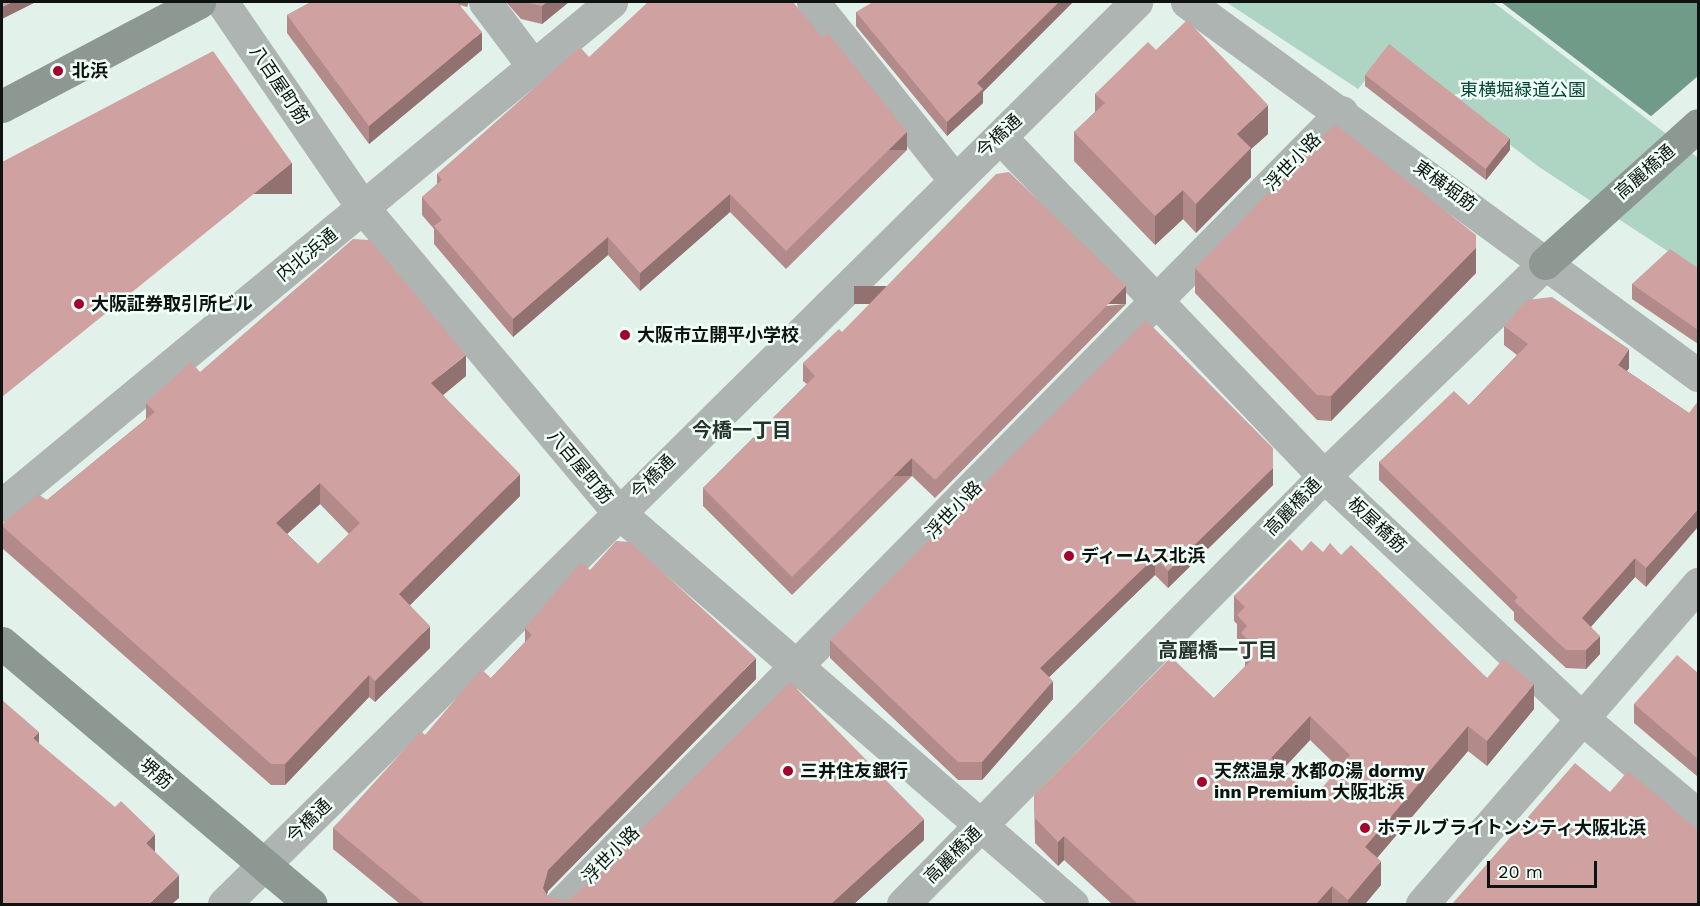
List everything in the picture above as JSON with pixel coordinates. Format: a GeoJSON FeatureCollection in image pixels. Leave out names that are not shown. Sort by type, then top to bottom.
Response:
{"type":"FeatureCollection","features":[{"type":"Feature","properties":{"kind":"main road"},"geometry":{"type":"LineString","coordinates":[[2,106],[200,2]]}},
{"type":"Feature","properties":{"kind":"main road","name":"高麗橋通"},"geometry":{"type":"LineString","coordinates":[[1553,255],[1698,125]]}},
{"type":"Feature","properties":{"kind":"main road","name":"堺筋"},"geometry":{"type":"LineString","coordinates":[[2,643],[311,904]]}},
{"type":"Feature","properties":{"kind":"street","name":"八百屋町筋"},"geometry":{"type":"LineString","coordinates":[[222,2],[364,209],[618,512],[1072,904]]}},
{"type":"Feature","properties":{"kind":"street"},"geometry":{"type":"LineString","coordinates":[[485,2],[533,66]]}},
{"type":"Feature","properties":{"kind":"street","name":"内北浜通"},"geometry":{"type":"LineString","coordinates":[[2,505],[364,209],[611,2]]}},
{"type":"Feature","properties":{"kind":"street"},"geometry":{"type":"LineString","coordinates":[[813,2],[953,178]]}},
{"type":"Feature","properties":{"kind":"street","name":"今橋通"},"geometry":{"type":"LineString","coordinates":[[224,904],[953,178],[1000,137],[1136,2]]}},
{"type":"Feature","properties":{"kind":"street","name":"東横堀筋"},"geometry":{"type":"LineString","coordinates":[[1187,2],[1342,112],[1553,255],[1698,375]]}},
{"type":"Feature","properties":{"kind":"street","name":"浮世小路"},"geometry":{"type":"LineString","coordinates":[[561,904],[799,669],[1342,112]]}},
{"type":"Feature","properties":{"kind":"street","name":"板屋橋筋"},"geometry":{"type":"LineString","coordinates":[[1000,137],[1154,304],[1324,476],[1582,719],[1698,814]]}},
{"type":"Feature","properties":{"kind":"street","name":"高麗橋通"},"geometry":{"type":"LineString","coordinates":[[903,904],[982,827],[1324,476],[1553,255]]}},
{"type":"Feature","properties":{"kind":"street"},"geometry":{"type":"LineString","coordinates":[[1422,904],[1698,584]]}},
{"type":"Feature","properties":{"kind":"green space","name":"東横堀緑道公園"},"geometry":{"type":"Polygon","coordinates":[[[1226,2],[1493,2],[1698,158],[1698,271],[1539,167],[1389,52],[1358,89],[1226,2]]]}},
{"type":"Feature","properties":{"kind":"shaded area"},"geometry":{"type":"Polygon","coordinates":[[[1501,2],[1698,2],[1698,152],[1501,2]]]}},
{"type":"Feature","properties":{"kind":"pier"},"geometry":{"type":"Polygon","coordinates":[[[1698,76],[1698,155],[1649,118],[1698,76]]]}},
{"type":"Feature","properties":{"kind":"building"},"geometry":{"type":"Polygon","coordinates":[[[2,2],[12,2],[2,7],[2,2]]]}},
{"type":"Feature","properties":{"kind":"building"},"geometry":{"type":"Polygon","coordinates":[[[311,2],[457,2],[482,32],[369,126],[287,15],[311,2]]]}},
{"type":"Feature","properties":{"kind":"building"},"geometry":{"type":"Polygon","coordinates":[[[524,2],[547,2],[542,6],[524,2]]]}},
{"type":"Feature","properties":{"kind":"building","name":"大阪市立開平小学校"},"geometry":{"type":"Polygon","coordinates":[[[648,2],[793,2],[823,38],[828,33],[907,132],[786,251],[730,194],[640,273],[608,237],[513,319],[434,226],[442,220],[422,197],[442,180],[437,174],[580,47],[589,57],[648,2]]]}},
{"type":"Feature","properties":{"kind":"building"},"geometry":{"type":"Polygon","coordinates":[[[873,2],[1059,2],[977,83],[983,89],[947,122],[856,12],[873,2]]]}},
{"type":"Feature","properties":{"kind":"building"},"geometry":{"type":"Polygon","coordinates":[[[1187,20],[1268,105],[1237,134],[1251,148],[1196,204],[1183,190],[1155,216],[1074,132],[1105,103],[1095,94],[1148,42],[1156,50],[1187,20]]]}},
{"type":"Feature","properties":{"kind":"building"},"geometry":{"type":"Polygon","coordinates":[[[1389,44],[1510,138],[1486,169],[1365,75],[1389,44]]]}},
{"type":"Feature","properties":{"kind":"building","name":"大阪証券取引所ビル"},"geometry":{"type":"Polygon","coordinates":[[[213,51],[292,163],[2,397],[2,162],[213,51]]]}},
{"type":"Feature","properties":{"kind":"building"},"geometry":{"type":"Polygon","coordinates":[[[1335,124],[1476,235],[1476,248],[1331,396],[1317,395],[1195,268],[1335,124]]]}},
{"type":"Feature","properties":{"kind":"building"},"geometry":{"type":"Polygon","coordinates":[[[1009,172],[1126,286],[935,480],[912,458],[792,577],[703,488],[815,376],[803,363],[839,329],[842,332],[996,174],[1009,172]]]}},
{"type":"Feature","properties":{"kind":"building"},"geometry":{"type":"Polygon","coordinates":[[[353,239],[370,240],[466,355],[431,383],[520,474],[399,594],[430,626],[375,681],[369,675],[285,764],[271,764],[2,526],[38,494],[47,500],[155,412],[146,403],[191,362],[200,372],[353,239]],[[320,483],[276,523],[318,564],[360,523],[320,483]]]}},
{"type":"Feature","properties":{"kind":"building"},"geometry":{"type":"Polygon","coordinates":[[[1670,249],[1698,268],[1698,330],[1632,284],[1670,249]]]}},
{"type":"Feature","properties":{"kind":"building"},"geometry":{"type":"Polygon","coordinates":[[[1552,297],[1629,349],[1618,365],[1689,413],[1698,401],[1698,509],[1646,568],[1635,558],[1582,618],[1600,636],[1586,650],[1566,650],[1514,601],[1518,597],[1379,462],[1454,391],[1469,405],[1528,344],[1504,326],[1527,300],[1552,297]]]}},
{"type":"Feature","properties":{"kind":"building"},"geometry":{"type":"Polygon","coordinates":[[[1146,320],[1273,448],[1273,468],[1168,571],[1155,557],[1040,668],[1053,681],[982,762],[958,762],[830,640],[1146,320]]]}},
{"type":"Feature","properties":{"kind":"building"},"geometry":{"type":"Polygon","coordinates":[[[1290,539],[1302,551],[1311,541],[1323,552],[1330,543],[1341,555],[1351,545],[1487,678],[1503,659],[1534,684],[1487,741],[1468,726],[1365,847],[1381,861],[1348,900],[1332,886],[1316,904],[1138,904],[1064,836],[1058,842],[1035,818],[1034,795],[1171,657],[1214,698],[1252,659],[1245,651],[1252,644],[1241,633],[1247,626],[1237,615],[1245,607],[1234,596],[1290,539]],[[1310,716],[1271,758],[1314,798],[1350,755],[1310,716]]]}},
{"type":"Feature","properties":{"kind":"building"},"geometry":{"type":"Polygon","coordinates":[[[616,541],[630,542],[756,658],[548,870],[543,888],[548,897],[565,901],[574,896],[790,682],[924,819],[831,904],[425,904],[333,828],[421,731],[425,735],[481,669],[491,678],[532,635],[525,628],[581,562],[590,570],[616,541]]]}},
{"type":"Feature","properties":{"kind":"building"},"geometry":{"type":"Polygon","coordinates":[[[1677,655],[1698,673],[1698,759],[1634,704],[1677,655]]]}},
{"type":"Feature","properties":{"kind":"building"},"geometry":{"type":"Polygon","coordinates":[[[2,700],[39,732],[33,738],[115,807],[121,801],[155,834],[146,843],[179,875],[149,904],[2,904],[2,700]]]}},
{"type":"Feature","properties":{"kind":"building"},"geometry":{"type":"Polygon","coordinates":[[[1575,763],[1610,792],[1628,771],[1698,830],[1698,904],[1452,904],[1575,763]]]}},
{"type":"Feature","properties":{"kind":"place","name":"北浜"},"geometry":{"type":"Point","coordinates":[58,71]}},
{"type":"Feature","properties":{"kind":"place","name":"大阪証券取引所ビル"},"geometry":{"type":"Point","coordinates":[79,304]}},
{"type":"Feature","properties":{"kind":"place","name":"大阪市立開平小学校"},"geometry":{"type":"Point","coordinates":[625,335]}},
{"type":"Feature","properties":{"kind":"place","name":"ディームス北浜"},"geometry":{"type":"Point","coordinates":[1069,556]}},
{"type":"Feature","properties":{"kind":"place","name":"三井住友銀行"},"geometry":{"type":"Point","coordinates":[788,771]}},
{"type":"Feature","properties":{"kind":"place","name":"天然温泉 水都の湯 dormy inn Premium 大阪北浜"},"geometry":{"type":"Point","coordinates":[1202,782]}},
{"type":"Feature","properties":{"kind":"place","name":"ホテルブライトンシティ大阪北浜"},"geometry":{"type":"Point","coordinates":[1365,828]}},
{"type":"Feature","properties":{"kind":"district","name":"今橋一丁目"},"geometry":{"type":"Point","coordinates":[742,430]}},
{"type":"Feature","properties":{"kind":"district","name":"高麗橋一丁目"},"geometry":{"type":"Point","coordinates":[1218,650]}}]}
